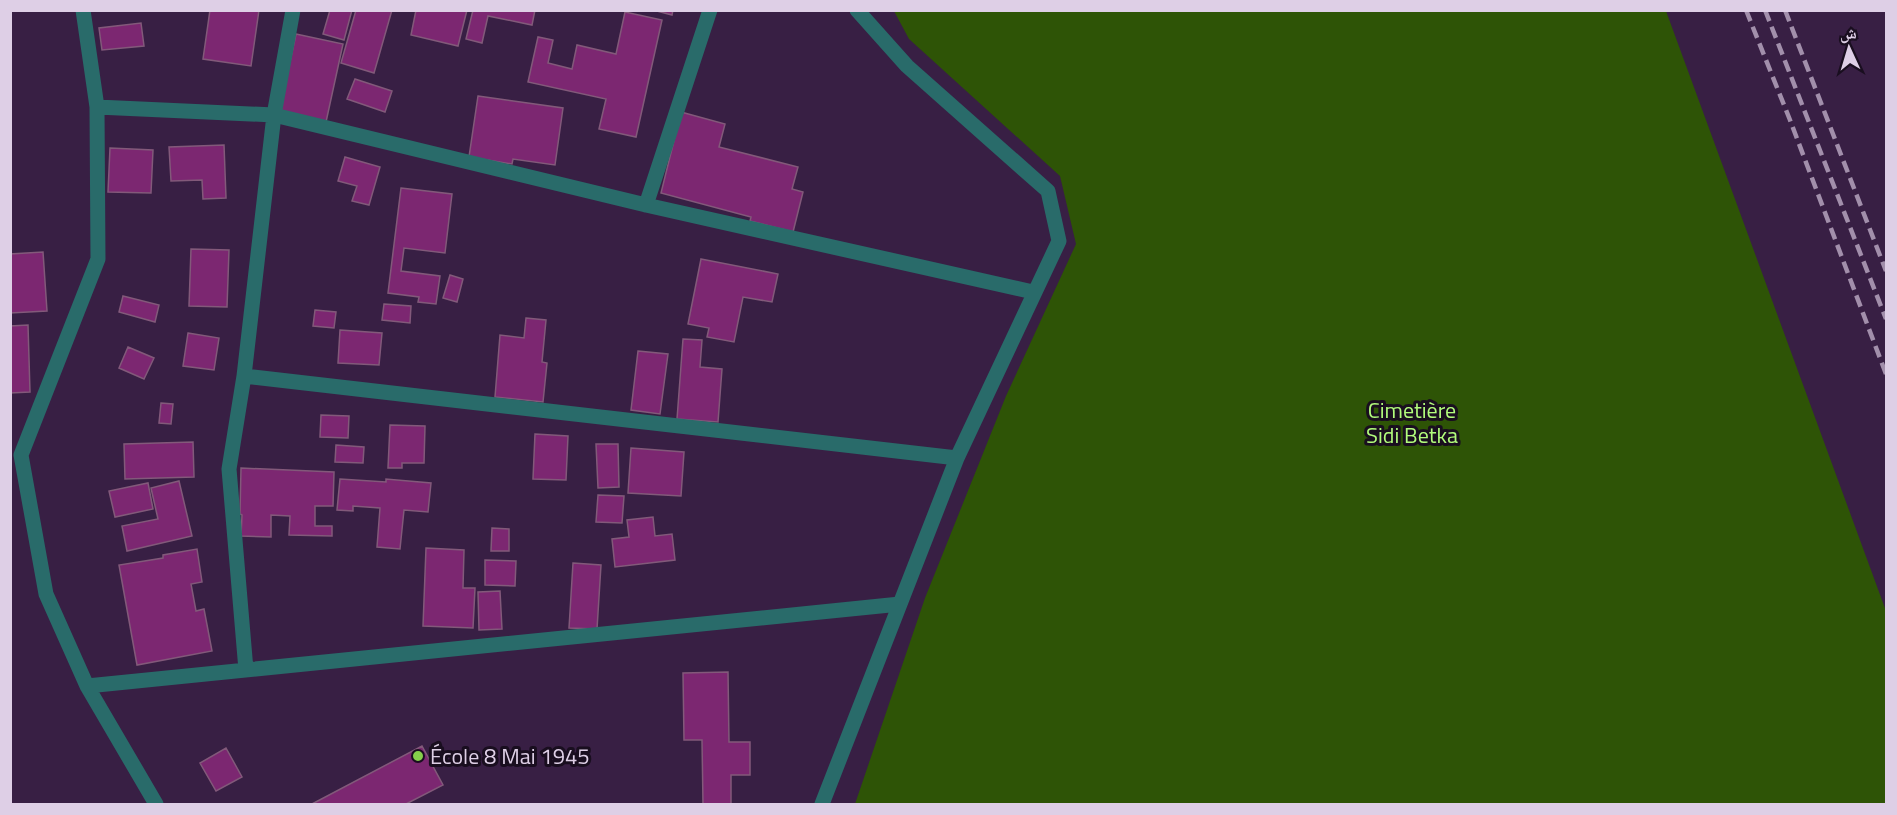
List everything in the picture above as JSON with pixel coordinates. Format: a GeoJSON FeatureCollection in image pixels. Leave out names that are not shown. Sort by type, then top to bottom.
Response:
{"type":"FeatureCollection","features":[{"type":"Feature","properties":{"kind":"street"},"geometry":{"type":"LineString","coordinates":[[83,10],[97,107],[98,259],[16,451],[46,594],[87,686],[156,804]]}},
{"type":"Feature","properties":{"kind":"street"},"geometry":{"type":"LineString","coordinates":[[246,670],[229,468],[244,376],[274,115],[292,10]]}},
{"type":"Feature","properties":{"kind":"street"},"geometry":{"type":"LineString","coordinates":[[646,205],[710,10]]}},
{"type":"Feature","properties":{"kind":"street"},"geometry":{"type":"LineString","coordinates":[[822,804],[957,458],[1033,292],[1059,241],[1048,190],[907,66],[857,10]]}},
{"type":"Feature","properties":{"kind":"street"},"geometry":{"type":"LineString","coordinates":[[97,107],[274,115],[646,205],[1033,292]]}},
{"type":"Feature","properties":{"kind":"street"},"geometry":{"type":"LineString","coordinates":[[244,376],[957,458]]}},
{"type":"Feature","properties":{"kind":"street"},"geometry":{"type":"LineString","coordinates":[[87,686],[900,604]]}},
{"type":"Feature","properties":{"kind":"green space","name":"Cimetière Sidi Betka"},"geometry":{"type":"Polygon","coordinates":[[[894,11],[1666,11],[1886,611],[1886,804],[855,804],[925,598],[1006,396],[1076,244],[1060,176],[909,39],[894,11]]]}},
{"type":"Feature","properties":{"kind":"building"},"geometry":{"type":"Polygon","coordinates":[[[210,10],[259,10],[251,66],[203,59],[210,10]]]}},
{"type":"Feature","properties":{"kind":"building"},"geometry":{"type":"Polygon","coordinates":[[[330,10],[352,10],[344,40],[323,34],[330,10]]]}},
{"type":"Feature","properties":{"kind":"building"},"geometry":{"type":"Polygon","coordinates":[[[356,10],[392,10],[374,73],[341,63],[356,10]]]}},
{"type":"Feature","properties":{"kind":"building"},"geometry":{"type":"Polygon","coordinates":[[[416,10],[467,10],[458,46],[411,35],[416,10]]]}},
{"type":"Feature","properties":{"kind":"building"},"geometry":{"type":"Polygon","coordinates":[[[473,10],[535,10],[532,25],[488,16],[482,43],[466,39],[473,10]]]}},
{"type":"Feature","properties":{"kind":"building"},"geometry":{"type":"Polygon","coordinates":[[[653,10],[673,10],[672,15],[653,10]]]}},
{"type":"Feature","properties":{"kind":"building"},"geometry":{"type":"Polygon","coordinates":[[[625,12],[662,20],[636,137],[599,129],[606,99],[528,82],[538,37],[553,40],[548,63],[572,69],[577,45],[616,54],[625,12]]]}},
{"type":"Feature","properties":{"kind":"building"},"geometry":{"type":"Polygon","coordinates":[[[141,23],[144,46],[102,50],[99,28],[141,23]]]}},
{"type":"Feature","properties":{"kind":"building"},"geometry":{"type":"Polygon","coordinates":[[[296,34],[343,44],[326,122],[279,112],[296,34]]]}},
{"type":"Feature","properties":{"kind":"building"},"geometry":{"type":"Polygon","coordinates":[[[355,79],[392,91],[385,112],[347,99],[355,79]]]}},
{"type":"Feature","properties":{"kind":"building"},"geometry":{"type":"Polygon","coordinates":[[[478,96],[563,108],[555,165],[513,159],[512,164],[469,157],[478,96]]]}},
{"type":"Feature","properties":{"kind":"building"},"geometry":{"type":"Polygon","coordinates":[[[681,112],[725,124],[719,147],[798,167],[792,189],[803,192],[793,232],[750,221],[751,217],[661,193],[681,112]]]}},
{"type":"Feature","properties":{"kind":"building"},"geometry":{"type":"Polygon","coordinates":[[[224,145],[226,198],[203,199],[202,180],[171,181],[169,147],[224,145]]]}},
{"type":"Feature","properties":{"kind":"building"},"geometry":{"type":"Polygon","coordinates":[[[110,148],[153,150],[151,193],[108,192],[110,148]]]}},
{"type":"Feature","properties":{"kind":"building"},"geometry":{"type":"Polygon","coordinates":[[[345,157],[380,167],[369,205],[352,201],[357,186],[338,181],[345,157]]]}},
{"type":"Feature","properties":{"kind":"building"},"geometry":{"type":"Polygon","coordinates":[[[401,188],[452,194],[445,253],[404,248],[401,271],[440,276],[436,304],[418,302],[419,297],[388,293],[401,188]]]}},
{"type":"Feature","properties":{"kind":"building"},"geometry":{"type":"Polygon","coordinates":[[[191,249],[229,250],[227,307],[189,306],[191,249]]]}},
{"type":"Feature","properties":{"kind":"building"},"geometry":{"type":"Polygon","coordinates":[[[43,252],[47,311],[10,313],[10,254],[43,252]]]}},
{"type":"Feature","properties":{"kind":"building"},"geometry":{"type":"Polygon","coordinates":[[[701,259],[778,274],[772,302],[743,297],[734,342],[707,337],[709,328],[688,324],[701,259]]]}},
{"type":"Feature","properties":{"kind":"building"},"geometry":{"type":"Polygon","coordinates":[[[450,275],[463,279],[457,302],[443,298],[450,275]]]}},
{"type":"Feature","properties":{"kind":"building"},"geometry":{"type":"Polygon","coordinates":[[[123,296],[159,305],[155,322],[119,312],[123,296]]]}},
{"type":"Feature","properties":{"kind":"building"},"geometry":{"type":"Polygon","coordinates":[[[384,304],[411,306],[410,323],[382,320],[384,304]]]}},
{"type":"Feature","properties":{"kind":"building"},"geometry":{"type":"Polygon","coordinates":[[[315,310],[336,312],[334,328],[313,326],[315,310]]]}},
{"type":"Feature","properties":{"kind":"building"},"geometry":{"type":"Polygon","coordinates":[[[526,318],[546,320],[542,362],[547,363],[543,402],[495,397],[500,335],[524,338],[526,318]]]}},
{"type":"Feature","properties":{"kind":"building"},"geometry":{"type":"Polygon","coordinates":[[[28,325],[30,392],[10,393],[10,326],[28,325]]]}},
{"type":"Feature","properties":{"kind":"building"},"geometry":{"type":"Polygon","coordinates":[[[340,330],[382,333],[379,365],[338,363],[340,330]]]}},
{"type":"Feature","properties":{"kind":"building"},"geometry":{"type":"Polygon","coordinates":[[[188,333],[219,338],[214,370],[183,366],[188,333]]]}},
{"type":"Feature","properties":{"kind":"building"},"geometry":{"type":"Polygon","coordinates":[[[683,339],[702,340],[700,367],[722,369],[718,422],[677,419],[683,339]]]}},
{"type":"Feature","properties":{"kind":"building"},"geometry":{"type":"Polygon","coordinates":[[[128,347],[154,358],[144,379],[119,368],[128,347]]]}},
{"type":"Feature","properties":{"kind":"building"},"geometry":{"type":"Polygon","coordinates":[[[638,351],[668,354],[660,414],[631,410],[638,351]]]}},
{"type":"Feature","properties":{"kind":"building"},"geometry":{"type":"Polygon","coordinates":[[[161,403],[173,404],[171,424],[159,423],[161,403]]]}},
{"type":"Feature","properties":{"kind":"building"},"geometry":{"type":"Polygon","coordinates":[[[321,415],[349,416],[348,438],[320,437],[321,415]]]}},
{"type":"Feature","properties":{"kind":"building"},"geometry":{"type":"Polygon","coordinates":[[[390,425],[425,426],[424,463],[402,463],[402,468],[388,468],[390,425]]]}},
{"type":"Feature","properties":{"kind":"building"},"geometry":{"type":"Polygon","coordinates":[[[535,434],[568,436],[566,480],[533,479],[535,434]]]}},
{"type":"Feature","properties":{"kind":"building"},"geometry":{"type":"Polygon","coordinates":[[[193,442],[194,477],[125,479],[124,444],[193,442]]]}},
{"type":"Feature","properties":{"kind":"building"},"geometry":{"type":"Polygon","coordinates":[[[596,444],[618,444],[619,487],[598,488],[596,444]]]}},
{"type":"Feature","properties":{"kind":"building"},"geometry":{"type":"Polygon","coordinates":[[[336,445],[364,447],[363,463],[335,462],[336,445]]]}},
{"type":"Feature","properties":{"kind":"building"},"geometry":{"type":"Polygon","coordinates":[[[631,448],[684,452],[681,496],[628,493],[631,448]]]}},
{"type":"Feature","properties":{"kind":"building"},"geometry":{"type":"Polygon","coordinates":[[[241,468],[334,472],[333,506],[315,506],[315,526],[332,526],[332,536],[289,535],[290,516],[271,515],[271,537],[241,536],[241,468]]]}},
{"type":"Feature","properties":{"kind":"building"},"geometry":{"type":"Polygon","coordinates":[[[340,479],[386,482],[386,479],[431,483],[428,512],[404,510],[400,549],[377,547],[380,508],[353,506],[353,511],[337,510],[340,479]]]}},
{"type":"Feature","properties":{"kind":"building"},"geometry":{"type":"Polygon","coordinates":[[[179,481],[192,536],[127,551],[122,526],[158,519],[151,488],[179,481]]]}},
{"type":"Feature","properties":{"kind":"building"},"geometry":{"type":"Polygon","coordinates":[[[148,483],[153,509],[115,517],[109,491],[148,483]]]}},
{"type":"Feature","properties":{"kind":"building"},"geometry":{"type":"Polygon","coordinates":[[[598,495],[624,496],[622,523],[596,522],[598,495]]]}},
{"type":"Feature","properties":{"kind":"building"},"geometry":{"type":"Polygon","coordinates":[[[653,517],[655,536],[672,534],[675,560],[615,567],[612,539],[629,537],[627,520],[653,517]]]}},
{"type":"Feature","properties":{"kind":"building"},"geometry":{"type":"Polygon","coordinates":[[[492,528],[509,529],[509,551],[491,551],[492,528]]]}},
{"type":"Feature","properties":{"kind":"building"},"geometry":{"type":"Polygon","coordinates":[[[426,548],[464,550],[463,588],[475,588],[473,628],[423,626],[426,548]]]}},
{"type":"Feature","properties":{"kind":"building"},"geometry":{"type":"Polygon","coordinates":[[[197,549],[202,582],[191,584],[196,611],[204,609],[212,651],[137,665],[119,565],[163,558],[163,555],[197,549]]]}},
{"type":"Feature","properties":{"kind":"building"},"geometry":{"type":"Polygon","coordinates":[[[485,560],[516,561],[515,586],[485,585],[485,560]]]}},
{"type":"Feature","properties":{"kind":"building"},"geometry":{"type":"Polygon","coordinates":[[[573,563],[601,565],[597,629],[569,628],[573,563]]]}},
{"type":"Feature","properties":{"kind":"building"},"geometry":{"type":"Polygon","coordinates":[[[500,591],[502,629],[479,630],[478,592],[500,591]]]}},
{"type":"Feature","properties":{"kind":"building"},"geometry":{"type":"Polygon","coordinates":[[[728,672],[729,742],[750,742],[750,775],[731,775],[731,804],[703,804],[702,740],[684,740],[683,673],[728,672]]]}},
{"type":"Feature","properties":{"kind":"building"},"geometry":{"type":"Polygon","coordinates":[[[422,746],[443,785],[406,804],[312,804],[422,746]]]}},
{"type":"Feature","properties":{"kind":"building"},"geometry":{"type":"Polygon","coordinates":[[[226,748],[242,777],[216,791],[200,763],[226,748]]]}},
{"type":"Feature","properties":{"kind":"railway"},"geometry":{"type":"LineString","coordinates":[[1746,10],[1886,374]]}},
{"type":"Feature","properties":{"kind":"railway"},"geometry":{"type":"LineString","coordinates":[[1765,10],[1886,319]]}},
{"type":"Feature","properties":{"kind":"railway"},"geometry":{"type":"LineString","coordinates":[[1785,10],[1886,271]]}},
{"type":"Feature","properties":{"kind":"place","name":"École 8 Mai 1945"},"geometry":{"type":"Point","coordinates":[418,756]}}]}
